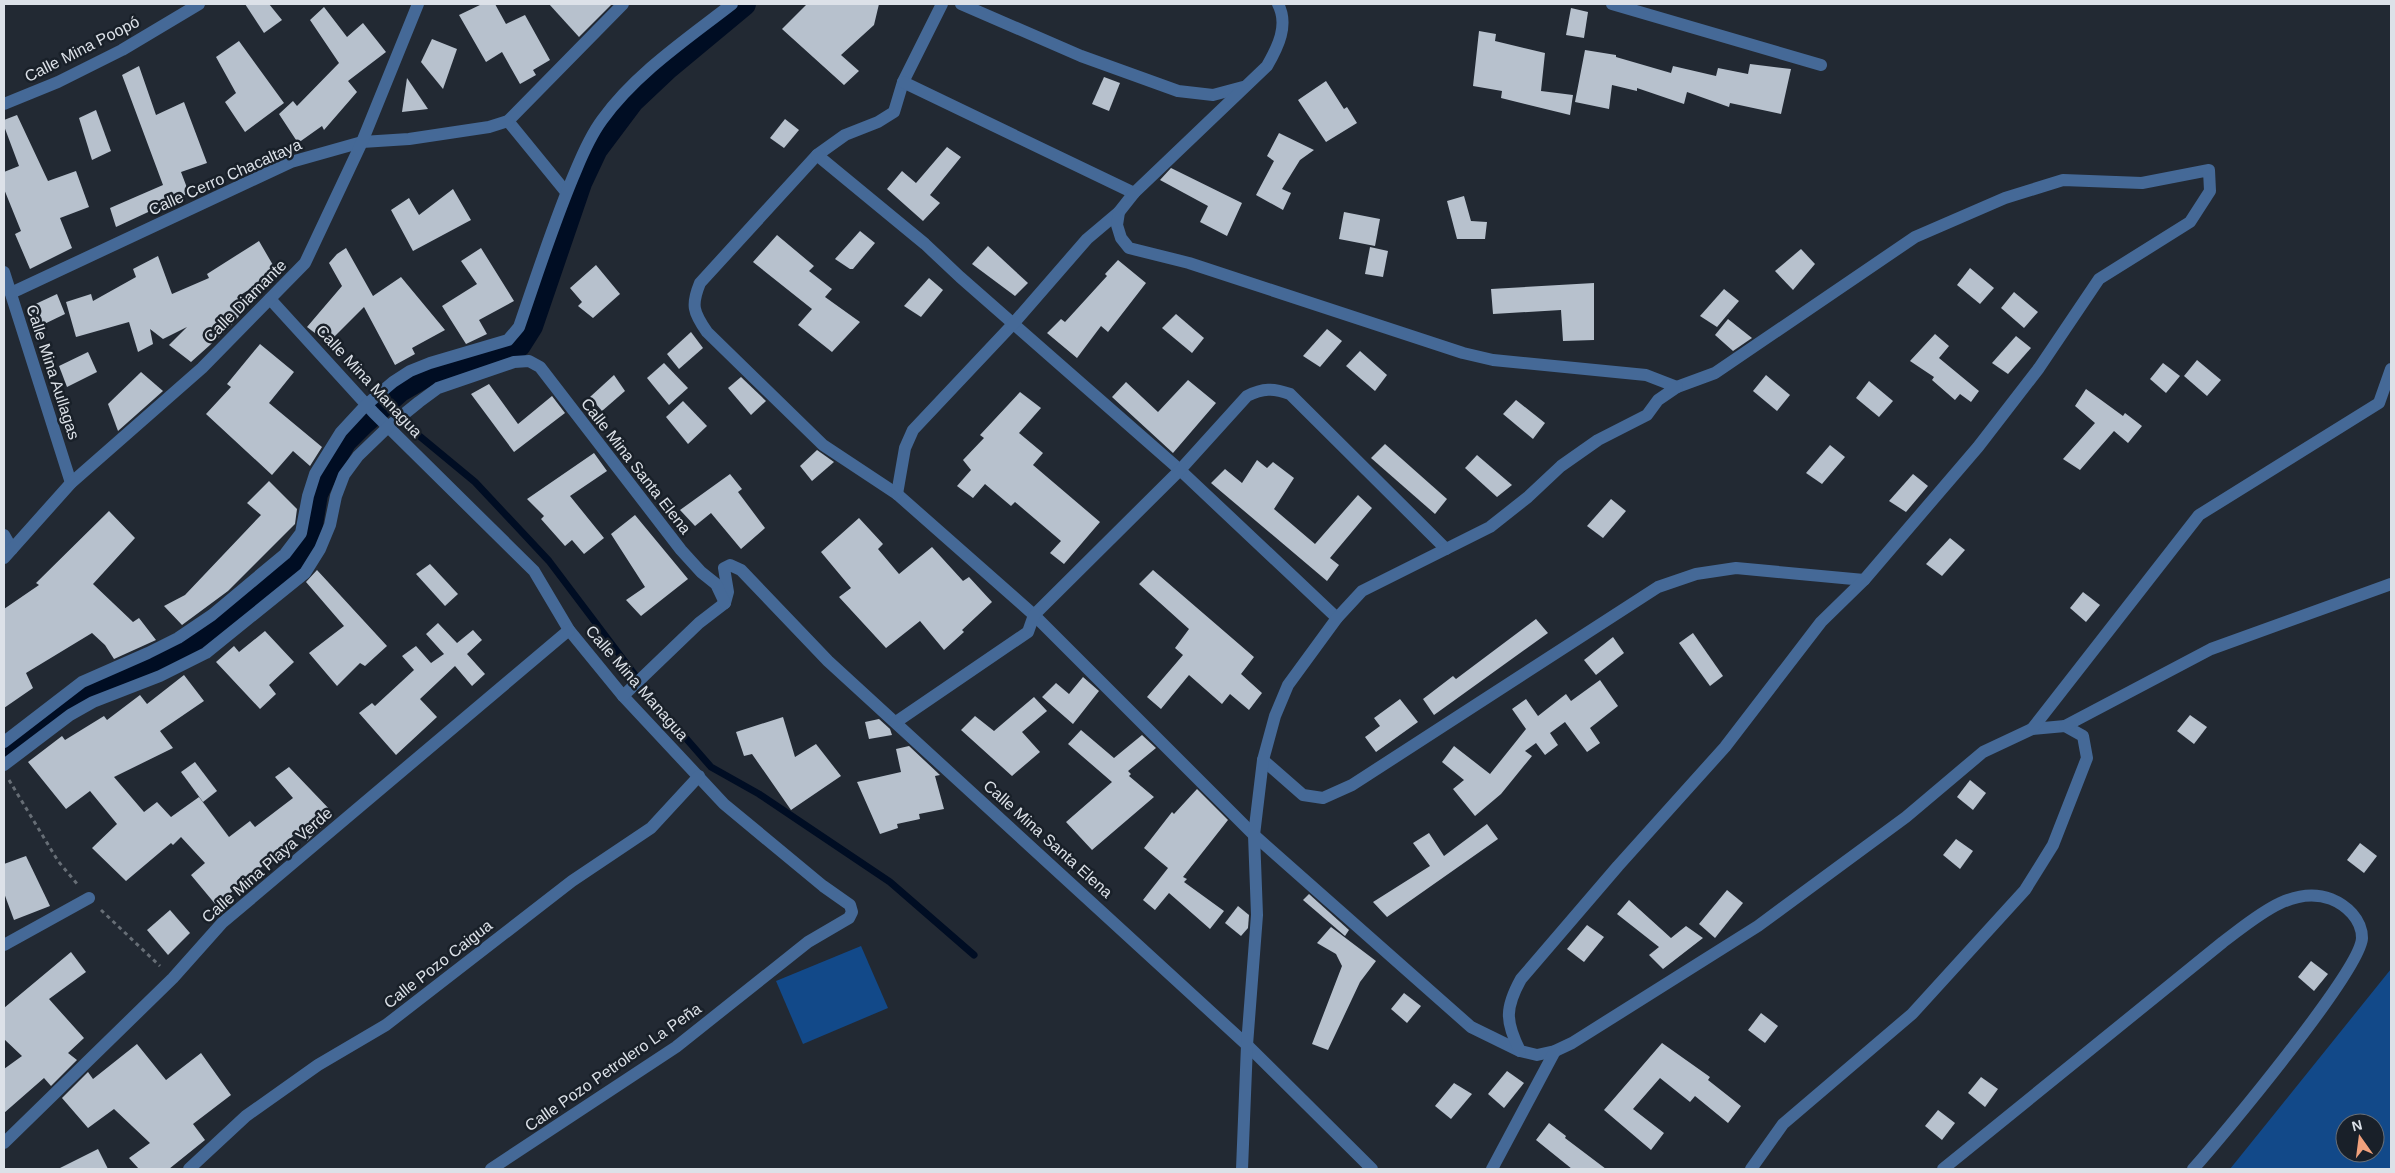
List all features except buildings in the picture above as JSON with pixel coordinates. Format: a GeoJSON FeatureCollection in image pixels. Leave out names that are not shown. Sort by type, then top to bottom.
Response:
{"type":"FeatureCollection","features":[{"type":"Feature","properties":{"kind":"street","name":"Calle Mina Poopó"},"geometry":{"type":"LineString","coordinates":[[4,104],[58,82],[122,50],[180,8],[199,4]]}},
{"type":"Feature","properties":{"kind":"street","name":"Calle Diamante"},"geometry":{"type":"LineString","coordinates":[[8,554],[71,482],[202,368],[305,263],[362,142],[418,4]]}},
{"type":"Feature","properties":{"kind":"street","name":"Calle Cerro Chacaltaya"},"geometry":{"type":"LineString","coordinates":[[11,293],[291,162],[362,142],[409,139],[489,128],[508,121],[623,4]]}},
{"type":"Feature","properties":{"kind":"street"},"geometry":{"type":"LineString","coordinates":[[4,742],[82,682],[148,654],[178,638],[212,616],[285,554],[301,533],[308,496],[315,474],[341,432],[366,405],[410,371],[508,340],[519,327],[566,192],[585,149],[601,121],[623,94],[667,55],[732,4]]}},
{"type":"Feature","properties":{"kind":"street"},"geometry":{"type":"LineString","coordinates":[[942,4],[903,82],[894,112],[878,122],[845,134],[817,155],[700,283],[693,300],[696,317],[708,332],[823,445],[896,494],[1034,615],[1254,836],[1471,1027],[1520,1052],[1537,1055],[1555,1051],[1572,1043],[1758,926],[1906,817],[1983,752],[2032,729],[2065,726],[2211,649],[2391,584]]}},
{"type":"Feature","properties":{"kind":"street"},"geometry":{"type":"LineString","coordinates":[[962,4],[1081,56],[1178,91],[1213,95],[1246,86]]}},
{"type":"Feature","properties":{"kind":"street"},"geometry":{"type":"LineString","coordinates":[[896,494],[905,448],[913,430],[1014,324],[1087,240],[1119,212],[1134,193],[1267,66],[1283,32],[1281,10],[1278,4]]}},
{"type":"Feature","properties":{"kind":"street"},"geometry":{"type":"LineString","coordinates":[[1612,4],[1821,65]]}},
{"type":"Feature","properties":{"kind":"street"},"geometry":{"type":"LineString","coordinates":[[903,82],[1134,193]]}},
{"type":"Feature","properties":{"kind":"street"},"geometry":{"type":"LineString","coordinates":[[508,121],[566,192]]}},
{"type":"Feature","properties":{"kind":"street"},"geometry":{"type":"LineString","coordinates":[[817,155],[925,244],[1180,470],[1337,618]]}},
{"type":"Feature","properties":{"kind":"street"},"geometry":{"type":"LineString","coordinates":[[1242,1169],[1247,1045],[1257,915],[1254,836],[1263,760],[1275,716],[1288,685],[1337,618],[1362,591],[1490,527],[1528,497],[1561,466],[1598,440],[1647,415],[1658,400],[1676,387],[1715,373],[1915,237],[2005,198],[2063,180],[2142,183],[2209,170],[2210,191],[2190,222],[2099,279],[2039,368],[1912,526],[1864,580],[1821,622],[1725,746],[1521,979],[1510,999],[1508,1017],[1510,1033],[1520,1052]]}},
{"type":"Feature","properties":{"kind":"street"},"geometry":{"type":"LineString","coordinates":[[1119,212],[1117,225],[1120,238],[1130,248],[1190,262],[1464,353],[1493,360],[1646,375],[1676,387]]}},
{"type":"Feature","properties":{"kind":"street","name":"Calle Mina Aullagas"},"geometry":{"type":"LineString","coordinates":[[4,272],[71,482]]}},
{"type":"Feature","properties":{"kind":"street","name":"Calle Mina Managua"},"geometry":{"type":"LineString","coordinates":[[270,299],[366,405],[534,571],[569,630],[623,696],[724,804],[823,886],[850,905],[852,912],[849,918]]}},
{"type":"Feature","properties":{"kind":"street","name":"Calle Mina Santa Elena"},"geometry":{"type":"LineString","coordinates":[[388,427],[438,388],[514,362],[529,361],[540,367],[681,550],[701,572],[716,584],[725,603]]}},
{"type":"Feature","properties":{"kind":"street"},"geometry":{"type":"LineString","coordinates":[[2032,729],[2199,515],[2379,402],[2391,369]]}},
{"type":"Feature","properties":{"kind":"street"},"geometry":{"type":"LineString","coordinates":[[896,722],[1028,632],[1034,615],[1180,470],[1247,396],[1260,389],[1275,388],[1290,394],[1446,549]]}},
{"type":"Feature","properties":{"kind":"street"},"geometry":{"type":"LineString","coordinates":[[4,765],[70,715],[93,702],[160,676],[206,653],[305,572],[320,549],[330,525],[336,496],[344,475],[358,456],[388,427]]}},
{"type":"Feature","properties":{"kind":"street"},"geometry":{"type":"LineString","coordinates":[[4,535],[8,554]]}},
{"type":"Feature","properties":{"kind":"street","name":"Calle Mina Santa Elena"},"geometry":{"type":"LineString","coordinates":[[725,603],[728,592],[724,568],[730,565],[741,570],[750,578],[828,661],[1247,1045],[1372,1169]]}},
{"type":"Feature","properties":{"kind":"street"},"geometry":{"type":"LineString","coordinates":[[1263,760],[1303,795],[1323,798],[1352,785],[1658,587],[1696,574],[1736,568],[1864,580]]}},
{"type":"Feature","properties":{"kind":"street"},"geometry":{"type":"LineString","coordinates":[[623,696],[699,623],[725,603]]}},
{"type":"Feature","properties":{"kind":"street","name":"Calle Mina Playa Verde"},"geometry":{"type":"LineString","coordinates":[[4,1143],[173,978],[222,923],[569,630]]}},
{"type":"Feature","properties":{"kind":"street"},"geometry":{"type":"LineString","coordinates":[[1751,1169],[1783,1124],[1829,1082],[1912,1014],[2025,890],[2053,845],[2087,758],[2083,736],[2065,726]]}},
{"type":"Feature","properties":{"kind":"street","name":"Calle Pozo Caigua"},"geometry":{"type":"LineString","coordinates":[[190,1169],[246,1116],[318,1065],[386,1025],[572,881],[651,828],[699,776]]}},
{"type":"Feature","properties":{"kind":"street"},"geometry":{"type":"LineString","coordinates":[[1943,1169],[2224,942],[2266,911],[2295,897],[2320,895],[2342,904],[2359,921],[2362,939],[2350,966],[2295,1045],[2193,1169]]}},
{"type":"Feature","properties":{"kind":"street"},"geometry":{"type":"LineString","coordinates":[[4,944],[89,898]]}},
{"type":"Feature","properties":{"kind":"street","name":"Calle Pozo Petrolero La Peña"},"geometry":{"type":"LineString","coordinates":[[491,1169],[676,1047],[808,942],[849,918]]}},
{"type":"Feature","properties":{"kind":"street"},"geometry":{"type":"LineString","coordinates":[[1492,1169],[1555,1051]]}},
{"type":"Feature","properties":{"kind":"shaded area"},"geometry":{"type":"Polygon","coordinates":[[[861,946],[888,1008],[803,1044],[776,981],[861,946]]]}},
{"type":"Feature","properties":{"kind":"shaded area"},"geometry":{"type":"Polygon","coordinates":[[[2391,969],[2391,1169],[2230,1169],[2391,969]]]}},
{"type":"Feature","properties":{"kind":"waterway"},"geometry":{"type":"LineString","coordinates":[[4,752],[81,696],[173,655],[195,642],[297,560],[309,537],[316,494],[345,441],[400,390],[431,372],[507,353],[519,345],[531,326],[580,183],[596,149],[632,101],[667,68],[744,4]]}},
{"type":"Feature","properties":{"kind":"waterway"},"geometry":{"type":"LineString","coordinates":[[388,401],[417,434],[475,482],[549,561],[663,712],[711,767],[759,794],[890,882],[974,955]]}}]}
